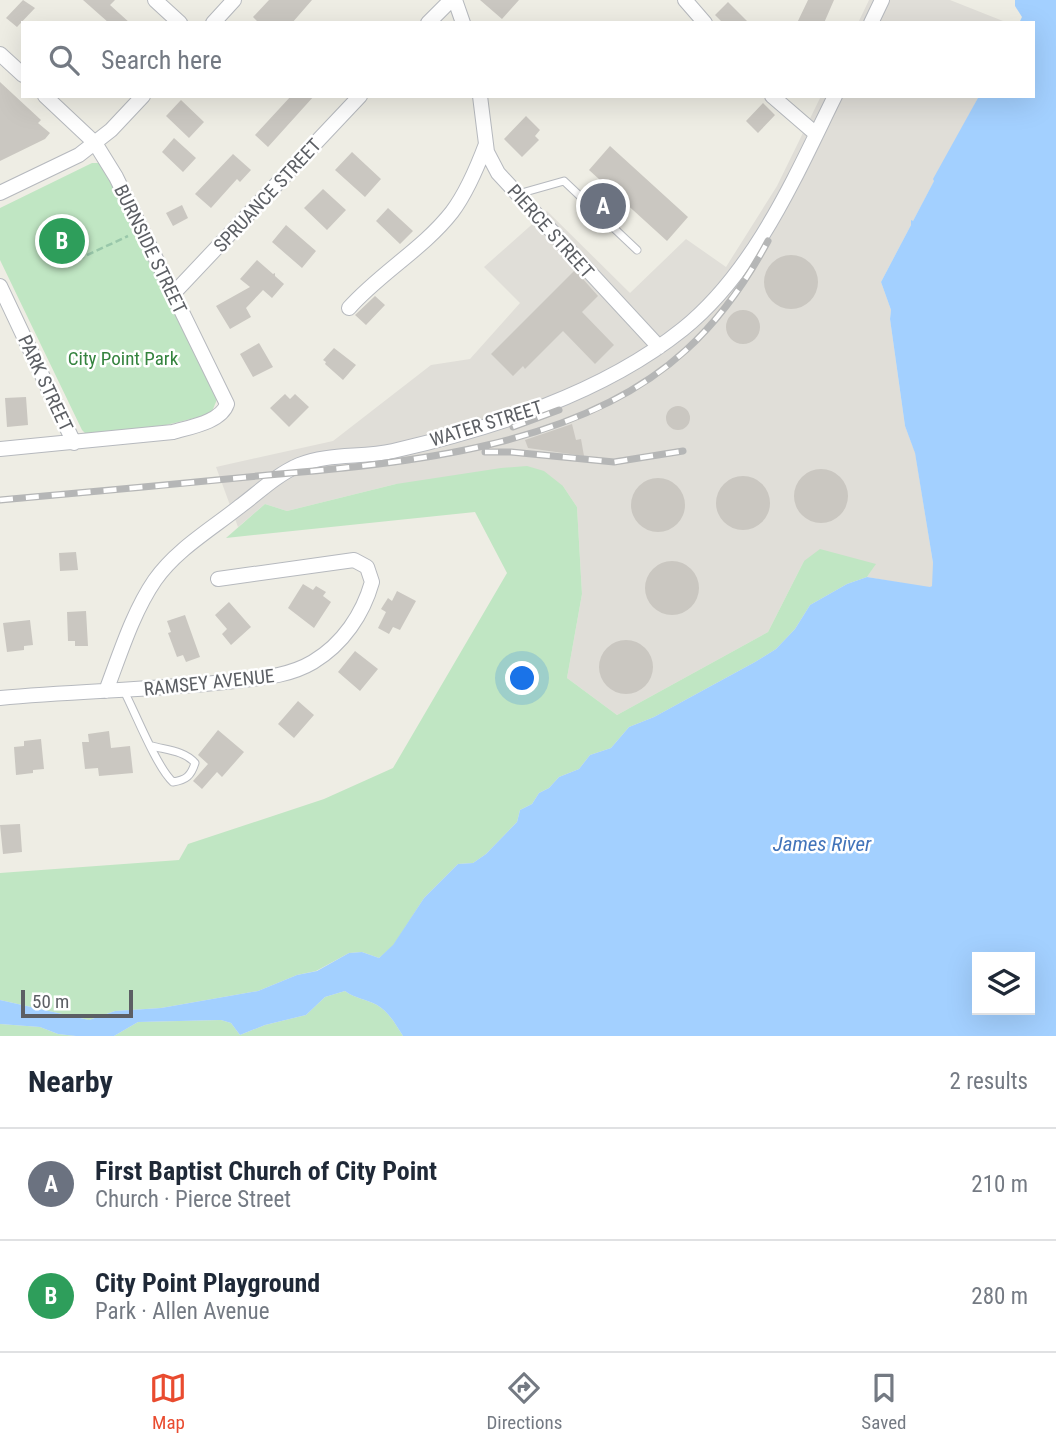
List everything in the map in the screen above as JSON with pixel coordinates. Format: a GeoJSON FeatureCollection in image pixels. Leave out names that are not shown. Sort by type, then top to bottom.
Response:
{"type":"FeatureCollection","features":[{"type":"Feature","properties":{"kind":"street"},"geometry":{"type":"LineString","coordinates":[[155,0],[178,21]]}},
{"type":"Feature","properties":{"kind":"street"},"geometry":{"type":"LineString","coordinates":[[215,21],[234,0]]}},
{"type":"Feature","properties":{"kind":"street"},"geometry":{"type":"LineString","coordinates":[[430,21],[453,0],[462,21]]}},
{"type":"Feature","properties":{"kind":"street"},"geometry":{"type":"LineString","coordinates":[[685,0],[703,21]]}},
{"type":"Feature","properties":{"kind":"street"},"geometry":{"type":"LineString","coordinates":[[872,21],[882,0]]}},
{"type":"Feature","properties":{"kind":"street"},"geometry":{"type":"LineString","coordinates":[[0,54],[21,73]]}},
{"type":"Feature","properties":{"kind":"street","name":"BURNSIDE STREET"},"geometry":{"type":"LineString","coordinates":[[47,98],[95,143],[116,177],[227,404],[225,410],[217,415],[173,432],[74,443]]}},
{"type":"Feature","properties":{"kind":"street"},"geometry":{"type":"LineString","coordinates":[[0,193],[58,166],[95,143],[141,98]]}},
{"type":"Feature","properties":{"kind":"street","name":"SPRUANCE STREET"},"geometry":{"type":"LineString","coordinates":[[173,294],[358,98]]}},
{"type":"Feature","properties":{"kind":"street","name":"PIERCE STREET"},"geometry":{"type":"LineString","coordinates":[[481,98],[486,144],[493,166],[659,347]]}},
{"type":"Feature","properties":{"kind":"street"},"geometry":{"type":"LineString","coordinates":[[774,98],[816,134]]}},
{"type":"Feature","properties":{"kind":"street","name":"WATER STREET"},"geometry":{"type":"LineString","coordinates":[[106,691],[144,600],[160,575],[184,550],[281,474],[300,464],[390,452],[474,429],[566,397],[616,374],[659,347],[710,304],[737,272],[768,223],[834,98]]}},
{"type":"Feature","properties":{"kind":"street"},"geometry":{"type":"LineString","coordinates":[[349,308],[377,279],[422,242],[447,217],[462,197],[486,144]]}},
{"type":"Feature","properties":{"kind":"street","name":"PARK STREET"},"geometry":{"type":"LineString","coordinates":[[0,286],[74,443]]}},
{"type":"Feature","properties":{"kind":"street"},"geometry":{"type":"LineString","coordinates":[[0,449],[74,443]]}},
{"type":"Feature","properties":{"kind":"street","name":"RAMSEY AVENUE"},"geometry":{"type":"LineString","coordinates":[[0,698],[276,676],[313,662],[329,650],[348,630],[364,607],[373,582],[367,567],[354,560],[218,579]]}},
{"type":"Feature","properties":{"kind":"lane"},"geometry":{"type":"LineString","coordinates":[[517,195],[564,181],[637,250]]}},
{"type":"Feature","properties":{"kind":"lane"},"geometry":{"type":"LineString","coordinates":[[123,690],[167,777],[173,782],[182,781],[192,774],[195,763],[191,758],[178,752],[152,747]]}},
{"type":"Feature","properties":{"kind":"path"},"geometry":{"type":"LineString","coordinates":[[68,264],[142,230]]}},
{"type":"Feature","properties":{"kind":"shaded area"},"geometry":{"type":"Polygon","coordinates":[[[869,0],[950,0],[1003,21],[859,21],[869,0]]]}},
{"type":"Feature","properties":{"kind":"shaded area"},"geometry":{"type":"Polygon","coordinates":[[[820,98],[978,98],[881,282],[891,310],[905,426],[915,452],[933,563],[933,585],[930,588],[867,577],[875,565],[804,561],[768,632],[617,715],[567,678],[582,594],[577,507],[563,486],[396,484],[287,511],[265,504],[238,527],[216,467],[333,441],[431,365],[470,359],[520,303],[484,267],[547,211],[630,293],[686,239],[726,267],[777,186],[820,98]]]}},
{"type":"Feature","properties":{"kind":"green space","name":"City Point Park"},"geometry":{"type":"Polygon","coordinates":[[[92,163],[100,163],[107,168],[218,397],[211,414],[162,426],[88,436],[82,430],[0,260],[0,208],[92,163]]]}},
{"type":"Feature","properties":{"kind":"green space"},"geometry":{"type":"Polygon","coordinates":[[[527,466],[544,471],[563,486],[577,507],[582,594],[567,678],[617,715],[768,632],[804,561],[820,549],[876,564],[867,577],[847,584],[810,605],[795,629],[776,649],[654,717],[629,727],[611,748],[590,755],[579,769],[559,777],[549,788],[539,793],[532,804],[520,810],[517,822],[486,854],[473,863],[458,864],[424,898],[393,946],[379,958],[362,952],[349,953],[316,971],[297,975],[258,991],[161,1008],[115,1011],[89,1020],[0,1000],[0,873],[179,860],[188,844],[324,799],[393,768],[507,573],[475,512],[226,538],[265,504],[287,511],[396,484],[527,466]]]}},
{"type":"Feature","properties":{"kind":"green space"},"geometry":{"type":"Polygon","coordinates":[[[345,991],[381,1008],[403,1036],[114,1036],[138,1022],[221,1020],[231,1023],[240,1035],[265,1025],[306,1015],[325,997],[345,991]]]}},
{"type":"Feature","properties":{"kind":"green space"},"geometry":{"type":"Polygon","coordinates":[[[0,1024],[40,1027],[58,1034],[76,1036],[0,1036],[0,1024]]]}},
{"type":"Feature","properties":{"kind":"water","name":"James River"},"geometry":{"type":"Polygon","coordinates":[[[1015,0],[1056,0],[1056,1036],[403,1036],[381,1008],[345,991],[325,997],[306,1015],[265,1025],[240,1035],[231,1023],[221,1020],[138,1022],[114,1036],[76,1036],[58,1034],[40,1027],[0,1024],[0,1000],[89,1020],[115,1011],[161,1008],[258,991],[297,975],[317,971],[349,953],[362,952],[379,958],[393,945],[424,898],[458,864],[473,863],[486,854],[517,822],[520,810],[532,804],[539,793],[549,788],[559,777],[579,769],[590,755],[611,748],[629,727],[654,717],[776,649],[795,629],[810,605],[847,584],[867,577],[932,586],[933,563],[915,453],[905,426],[891,310],[881,282],[911,225],[911,220],[913,221],[978,98],[1035,98],[1035,21],[1020,21],[1022,17],[1015,6],[1015,0]]]}},
{"type":"Feature","properties":{"kind":"building"},"geometry":{"type":"Polygon","coordinates":[[[23,0],[35,8],[17,27],[6,18],[23,0]]]}},
{"type":"Feature","properties":{"kind":"building"},"geometry":{"type":"Polygon","coordinates":[[[83,0],[115,0],[110,5],[128,21],[107,21],[83,0]]]}},
{"type":"Feature","properties":{"kind":"building"},"geometry":{"type":"Polygon","coordinates":[[[269,0],[312,0],[294,21],[257,21],[253,17],[269,0]]]}},
{"type":"Feature","properties":{"kind":"building"},"geometry":{"type":"Polygon","coordinates":[[[480,0],[519,0],[502,19],[480,0]]]}},
{"type":"Feature","properties":{"kind":"building"},"geometry":{"type":"Polygon","coordinates":[[[808,0],[834,0],[825,21],[798,21],[808,0]]]}},
{"type":"Feature","properties":{"kind":"building"},"geometry":{"type":"Polygon","coordinates":[[[728,2],[747,21],[721,21],[715,15],[728,2]]]}},
{"type":"Feature","properties":{"kind":"building"},"geometry":{"type":"Polygon","coordinates":[[[0,82],[41,120],[38,123],[50,133],[45,139],[0,161],[0,82]]]}},
{"type":"Feature","properties":{"kind":"building"},"geometry":{"type":"Polygon","coordinates":[[[289,98],[312,98],[268,147],[255,135],[289,98]]]}},
{"type":"Feature","properties":{"kind":"building"},"geometry":{"type":"Polygon","coordinates":[[[181,100],[204,122],[189,138],[166,116],[181,100]]]}},
{"type":"Feature","properties":{"kind":"building"},"geometry":{"type":"Polygon","coordinates":[[[763,103],[775,115],[758,133],[746,121],[763,103]]]}},
{"type":"Feature","properties":{"kind":"building"},"geometry":{"type":"Polygon","coordinates":[[[526,116],[540,130],[535,136],[539,140],[522,157],[504,139],[526,116]]]}},
{"type":"Feature","properties":{"kind":"building"},"geometry":{"type":"Polygon","coordinates":[[[174,138],[196,158],[183,172],[162,152],[174,138]]]}},
{"type":"Feature","properties":{"kind":"building"},"geometry":{"type":"Polygon","coordinates":[[[610,146],[688,217],[667,241],[589,170],[610,146]]]}},
{"type":"Feature","properties":{"kind":"building"},"geometry":{"type":"Polygon","coordinates":[[[352,152],[381,179],[365,197],[335,170],[352,152]]]}},
{"type":"Feature","properties":{"kind":"building"},"geometry":{"type":"Polygon","coordinates":[[[233,154],[251,170],[240,182],[237,179],[211,208],[195,194],[233,154]]]}},
{"type":"Feature","properties":{"kind":"building"},"geometry":{"type":"Polygon","coordinates":[[[323,189],[346,210],[327,230],[304,208],[323,189]]]}},
{"type":"Feature","properties":{"kind":"building"},"geometry":{"type":"Polygon","coordinates":[[[182,205],[188,218],[173,226],[166,213],[182,205]]]}},
{"type":"Feature","properties":{"kind":"building"},"geometry":{"type":"Polygon","coordinates":[[[388,208],[413,231],[400,244],[376,221],[388,208]]]}},
{"type":"Feature","properties":{"kind":"building"},"geometry":{"type":"Polygon","coordinates":[[[286,225],[316,251],[302,268],[272,242],[286,225]]]}},
{"type":"Feature","properties":{"kind":"building"},"geometry":{"type":"Polygon","coordinates":[[[791,255],[810,263],[818,282],[810,301],[791,309],[772,301],[764,282],[772,263],[791,255]]]}},
{"type":"Feature","properties":{"kind":"building"},"geometry":{"type":"Polygon","coordinates":[[[257,260],[275,273],[284,284],[272,298],[263,290],[246,308],[251,317],[230,329],[216,306],[250,287],[240,279],[257,260]]]}},
{"type":"Feature","properties":{"kind":"building"},"geometry":{"type":"Polygon","coordinates":[[[575,270],[598,296],[582,312],[614,345],[595,364],[563,331],[525,369],[523,366],[513,376],[491,354],[575,270]]]}},
{"type":"Feature","properties":{"kind":"building"},"geometry":{"type":"Polygon","coordinates":[[[375,296],[385,305],[366,325],[355,315],[375,296]]]}},
{"type":"Feature","properties":{"kind":"building"},"geometry":{"type":"Polygon","coordinates":[[[743,310],[755,315],[760,327],[755,339],[743,344],[731,339],[726,327],[731,315],[743,310]]]}},
{"type":"Feature","properties":{"kind":"building"},"geometry":{"type":"Polygon","coordinates":[[[259,343],[273,367],[253,377],[240,354],[259,343]]]}},
{"type":"Feature","properties":{"kind":"building"},"geometry":{"type":"Polygon","coordinates":[[[334,348],[356,365],[343,380],[323,360],[334,348]]]}},
{"type":"Feature","properties":{"kind":"building"},"geometry":{"type":"Polygon","coordinates":[[[285,394],[290,399],[295,394],[309,407],[289,427],[270,408],[285,394]]]}},
{"type":"Feature","properties":{"kind":"building"},"geometry":{"type":"Polygon","coordinates":[[[26,397],[28,425],[7,427],[5,398],[26,397]]]}},
{"type":"Feature","properties":{"kind":"building"},"geometry":{"type":"Polygon","coordinates":[[[678,406],[687,409],[690,418],[687,427],[678,430],[669,427],[666,418],[669,409],[678,406]]]}},
{"type":"Feature","properties":{"kind":"building"},"geometry":{"type":"Polygon","coordinates":[[[572,424],[576,440],[581,439],[584,456],[528,448],[525,440],[572,424]]]}},
{"type":"Feature","properties":{"kind":"building"},"geometry":{"type":"Polygon","coordinates":[[[821,469],[840,477],[848,496],[840,515],[821,523],[802,515],[794,496],[802,477],[821,469]]]}},
{"type":"Feature","properties":{"kind":"building"},"geometry":{"type":"Polygon","coordinates":[[[743,476],[762,484],[770,503],[762,522],[743,530],[724,522],[716,503],[724,484],[743,476]]]}},
{"type":"Feature","properties":{"kind":"building"},"geometry":{"type":"Polygon","coordinates":[[[658,478],[677,486],[685,505],[677,524],[658,532],[639,524],[631,505],[639,486],[658,478]]]}},
{"type":"Feature","properties":{"kind":"building"},"geometry":{"type":"Polygon","coordinates":[[[76,552],[78,570],[60,571],[59,553],[76,552]]]}},
{"type":"Feature","properties":{"kind":"building"},"geometry":{"type":"Polygon","coordinates":[[[672,561],[691,569],[699,588],[691,607],[672,615],[653,607],[645,588],[653,569],[672,561]]]}},
{"type":"Feature","properties":{"kind":"building"},"geometry":{"type":"Polygon","coordinates":[[[303,584],[313,590],[316,586],[326,592],[323,596],[331,602],[314,628],[288,608],[303,584]]]}},
{"type":"Feature","properties":{"kind":"building"},"geometry":{"type":"Polygon","coordinates":[[[397,591],[416,601],[400,630],[393,627],[389,634],[378,628],[386,612],[381,609],[388,598],[392,601],[397,591]]]}},
{"type":"Feature","properties":{"kind":"building"},"geometry":{"type":"Polygon","coordinates":[[[229,602],[251,627],[231,645],[222,634],[227,629],[215,615],[229,602]]]}},
{"type":"Feature","properties":{"kind":"building"},"geometry":{"type":"Polygon","coordinates":[[[86,611],[88,646],[75,646],[75,641],[68,641],[67,612],[86,611]]]}},
{"type":"Feature","properties":{"kind":"building"},"geometry":{"type":"Polygon","coordinates":[[[185,615],[200,657],[186,662],[183,655],[177,657],[168,633],[171,632],[167,621],[185,615]]]}},
{"type":"Feature","properties":{"kind":"building"},"geometry":{"type":"Polygon","coordinates":[[[30,620],[33,645],[24,646],[24,650],[7,652],[3,623],[30,620]]]}},
{"type":"Feature","properties":{"kind":"building"},"geometry":{"type":"Polygon","coordinates":[[[626,640],[645,648],[653,667],[645,686],[626,694],[607,686],[599,667],[607,648],[626,640]]]}},
{"type":"Feature","properties":{"kind":"building"},"geometry":{"type":"Polygon","coordinates":[[[355,651],[378,669],[360,691],[338,672],[355,651]]]}},
{"type":"Feature","properties":{"kind":"building"},"geometry":{"type":"Polygon","coordinates":[[[298,701],[314,715],[294,738],[278,724],[298,701]]]}},
{"type":"Feature","properties":{"kind":"building"},"geometry":{"type":"Polygon","coordinates":[[[218,730],[244,752],[222,777],[217,772],[202,789],[193,781],[208,764],[198,755],[218,730]]]}},
{"type":"Feature","properties":{"kind":"building"},"geometry":{"type":"Polygon","coordinates":[[[109,731],[111,748],[130,746],[133,773],[99,776],[98,768],[85,769],[82,742],[89,742],[88,734],[109,731]]]}},
{"type":"Feature","properties":{"kind":"building"},"geometry":{"type":"Polygon","coordinates":[[[41,739],[44,769],[16,775],[14,747],[24,746],[24,741],[41,739]]]}},
{"type":"Feature","properties":{"kind":"building"},"geometry":{"type":"Polygon","coordinates":[[[20,824],[22,852],[3,854],[0,825],[20,824]]]}},
{"type":"Feature","properties":{"kind":"railway"},"geometry":{"type":"LineString","coordinates":[[0,500],[376,464],[489,445],[543,429],[595,409],[643,383],[686,350],[732,298],[768,241]]}},
{"type":"Feature","properties":{"kind":"railway"},"geometry":{"type":"LineString","coordinates":[[513,427],[559,410]]}},
{"type":"Feature","properties":{"kind":"railway"},"geometry":{"type":"LineString","coordinates":[[485,452],[614,462],[683,451]]}},
{"type":"Feature","properties":{"kind":"place","name":"First Baptist Church of City Point"},"geometry":{"type":"Point","coordinates":[603,206]}},
{"type":"Feature","properties":{"kind":"place","name":"City Point Playground"},"geometry":{"type":"Point","coordinates":[62,241]}}]}
